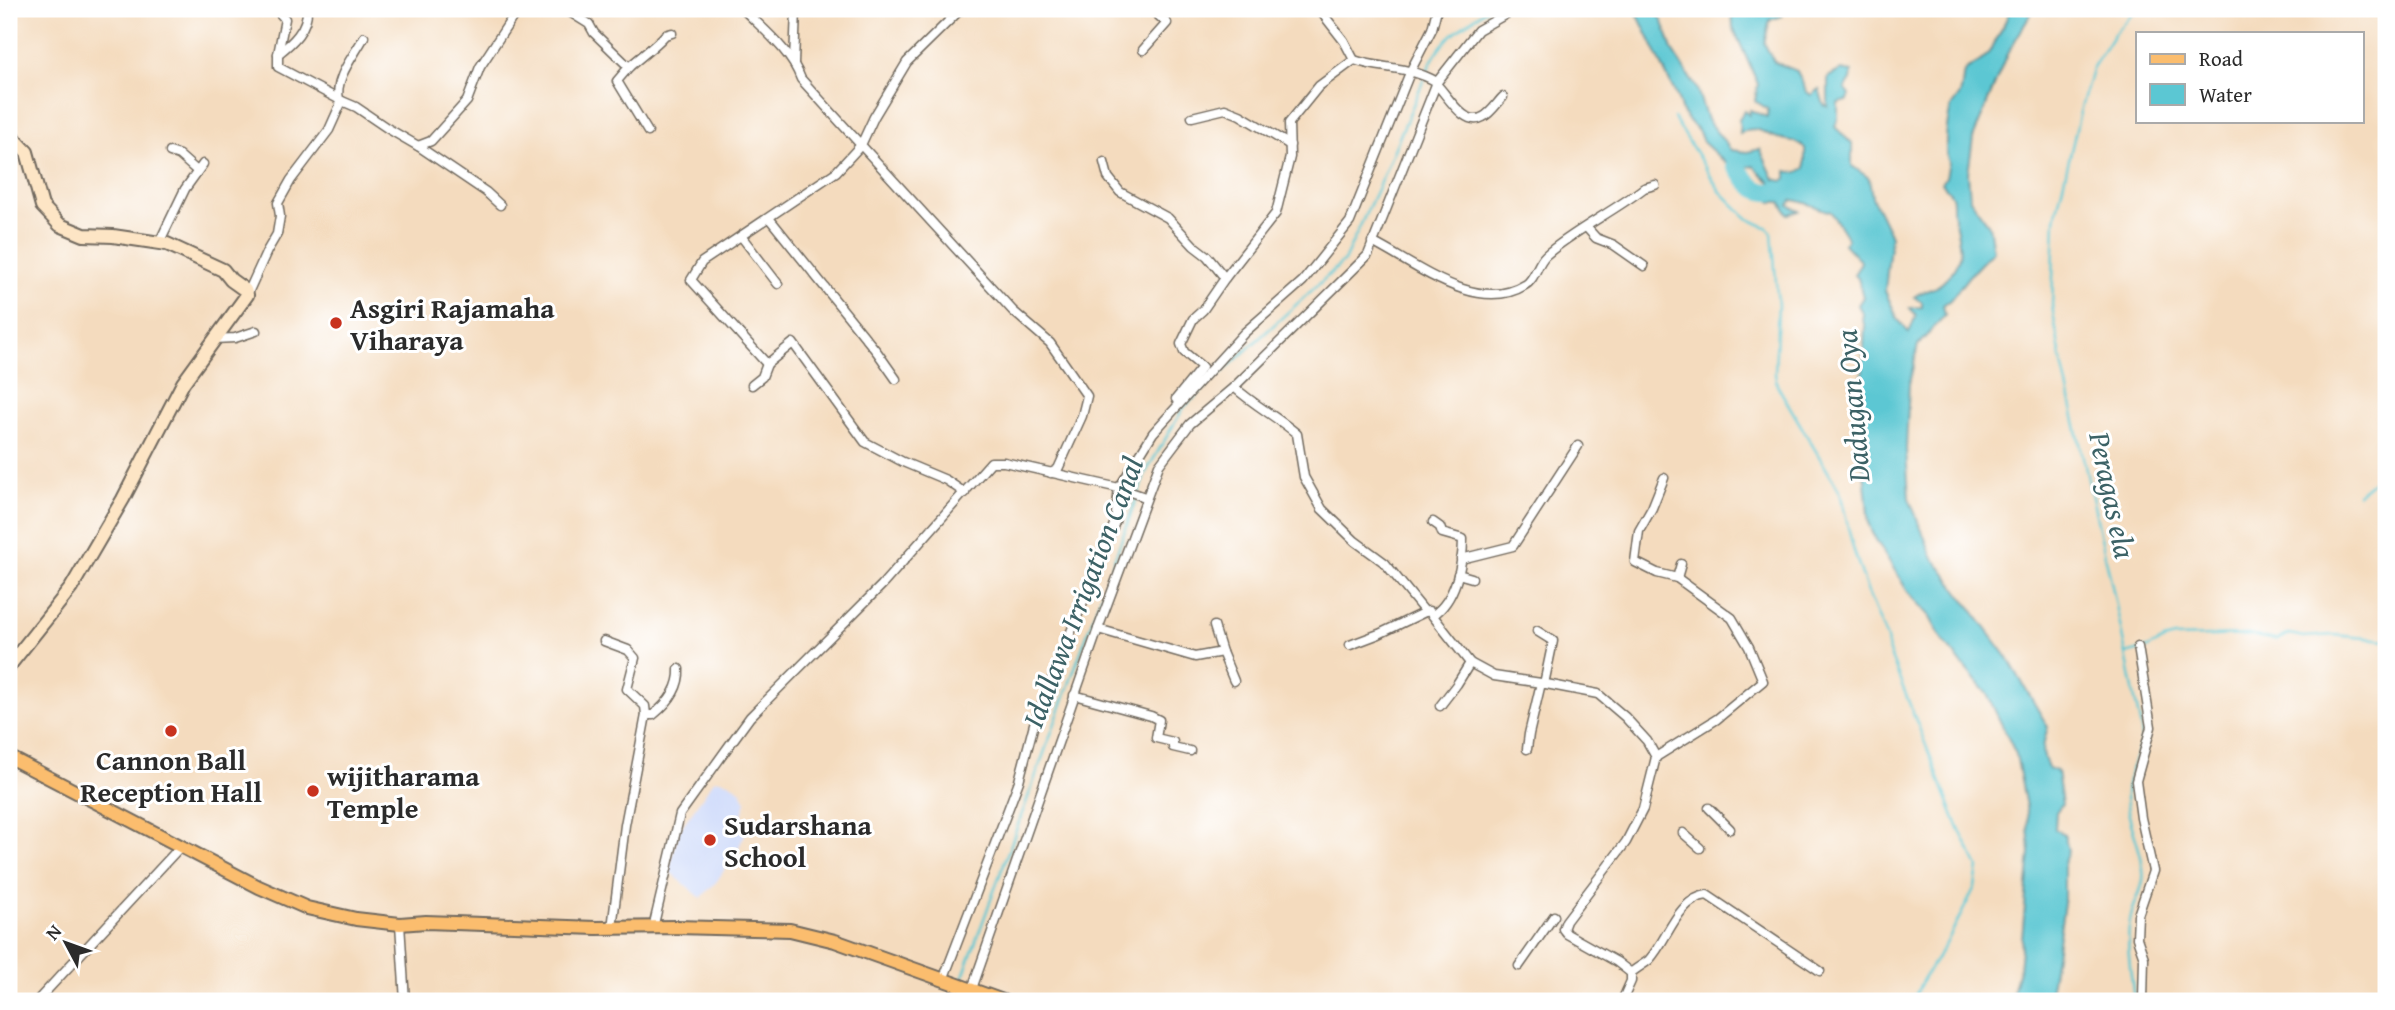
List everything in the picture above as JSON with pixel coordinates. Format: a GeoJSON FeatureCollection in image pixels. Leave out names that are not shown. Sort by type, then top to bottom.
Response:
{"type":"FeatureCollection","features":[{"type":"Feature","properties":{"kind":"main road"},"geometry":{"type":"LineString","coordinates":[[9,757],[259,887],[307,908],[356,919],[400,923],[612,928],[676,926],[800,932],[835,941],[972,989],[984,998],[1003,1001]]}},
{"type":"Feature","properties":{"kind":"street"},"geometry":{"type":"LineString","coordinates":[[278,54],[294,41],[308,18],[307,9]]}},
{"type":"Feature","properties":{"kind":"street"},"geometry":{"type":"LineString","coordinates":[[418,146],[431,141],[467,101],[481,67],[517,9]]}},
{"type":"Feature","properties":{"kind":"street"},"geometry":{"type":"LineString","coordinates":[[565,9],[589,24],[629,67]]}},
{"type":"Feature","properties":{"kind":"street"},"geometry":{"type":"LineString","coordinates":[[743,9],[794,63],[802,79],[1013,312],[1050,344],[1087,396],[1082,416],[1058,469],[1051,473]]}},
{"type":"Feature","properties":{"kind":"street"},"geometry":{"type":"LineString","coordinates":[[794,63],[796,9]]}},
{"type":"Feature","properties":{"kind":"street"},"geometry":{"type":"LineString","coordinates":[[767,364],[691,280],[702,262],[836,173],[861,145],[874,117],[907,62],[961,9]]}},
{"type":"Feature","properties":{"kind":"street"},"geometry":{"type":"LineString","coordinates":[[1143,50],[1167,23],[1151,9]]}},
{"type":"Feature","properties":{"kind":"street"},"geometry":{"type":"LineString","coordinates":[[1318,9],[1344,41],[1354,60],[1415,71],[1434,81],[1452,104],[1469,118],[1480,119],[1485,116],[1503,97]]}},
{"type":"Feature","properties":{"kind":"street"},"geometry":{"type":"LineString","coordinates":[[1153,433],[1244,333],[1303,281],[1350,222],[1415,71],[1437,9]]}},
{"type":"Feature","properties":{"kind":"street"},"geometry":{"type":"LineString","coordinates":[[972,989],[1098,629],[1139,495],[1190,424],[1234,387],[1367,255],[1434,81],[1478,30],[1515,9]]}},
{"type":"Feature","properties":{"kind":"street"},"geometry":{"type":"LineString","coordinates":[[277,10],[285,19],[278,67],[356,107],[486,192],[500,205]]}},
{"type":"Feature","properties":{"kind":"street"},"geometry":{"type":"LineString","coordinates":[[648,132],[617,80],[647,49],[662,40],[664,35],[672,33]]}},
{"type":"Feature","properties":{"kind":"street"},"geometry":{"type":"LineString","coordinates":[[9,666],[71,588],[183,383],[247,295],[277,234],[280,216],[278,203],[291,180],[329,130],[341,101],[338,94],[343,73],[364,37]]}},
{"type":"Feature","properties":{"kind":"street"},"geometry":{"type":"LineString","coordinates":[[943,980],[1019,782],[1034,724],[1115,522],[1119,488],[1164,414],[1202,367],[1184,352],[1181,344],[1193,319],[1203,310],[1224,278],[1276,213],[1290,157],[1289,123],[1319,86],[1354,60]]}},
{"type":"Feature","properties":{"kind":"street"},"geometry":{"type":"LineString","coordinates":[[1192,117],[1225,110],[1240,115],[1290,145]]}},
{"type":"Feature","properties":{"kind":"street"},"geometry":{"type":"LineString","coordinates":[[9,133],[27,152],[42,206],[60,225],[84,235],[113,236],[167,244],[223,270],[247,295]]}},
{"type":"Feature","properties":{"kind":"street"},"geometry":{"type":"LineString","coordinates":[[159,243],[185,189],[200,167],[170,152]]}},
{"type":"Feature","properties":{"kind":"street"},"geometry":{"type":"LineString","coordinates":[[1104,162],[1108,177],[1120,192],[1168,218],[1194,246],[1208,256],[1224,278]]}},
{"type":"Feature","properties":{"kind":"street"},"geometry":{"type":"LineString","coordinates":[[1372,242],[1451,286],[1473,292],[1516,290],[1528,284],[1544,257],[1644,188],[1655,185]]}},
{"type":"Feature","properties":{"kind":"street"},"geometry":{"type":"LineString","coordinates":[[769,218],[896,379]]}},
{"type":"Feature","properties":{"kind":"street"},"geometry":{"type":"LineString","coordinates":[[1587,228],[1597,238],[1608,241],[1644,266]]}},
{"type":"Feature","properties":{"kind":"street"},"geometry":{"type":"LineString","coordinates":[[718,242],[721,244],[737,238]]}},
{"type":"Feature","properties":{"kind":"street"},"geometry":{"type":"LineString","coordinates":[[737,238],[778,284]]}},
{"type":"Feature","properties":{"kind":"street"},"geometry":{"type":"LineString","coordinates":[[214,339],[235,338],[257,331]]}},
{"type":"Feature","properties":{"kind":"street"},"geometry":{"type":"LineString","coordinates":[[752,385],[762,377],[767,364],[793,343],[864,442],[946,480],[965,493]]}},
{"type":"Feature","properties":{"kind":"street"},"geometry":{"type":"LineString","coordinates":[[1234,387],[1297,434],[1304,477],[1322,509],[1355,541],[1385,563],[1470,663],[1494,676],[1598,695],[1625,717],[1647,741],[1656,757],[1643,809],[1619,852],[1566,921],[1563,929],[1631,973]]}},
{"type":"Feature","properties":{"kind":"street"},"geometry":{"type":"LineString","coordinates":[[1461,559],[1513,546],[1578,446]]}},
{"type":"Feature","properties":{"kind":"street"},"geometry":{"type":"LineString","coordinates":[[653,928],[680,814],[750,716],[882,585],[991,462],[1004,462],[1139,495]]}},
{"type":"Feature","properties":{"kind":"street"},"geometry":{"type":"LineString","coordinates":[[1656,757],[1717,719],[1763,681],[1732,618],[1677,578],[1657,573],[1635,562],[1639,531],[1664,478]]}},
{"type":"Feature","properties":{"kind":"street"},"geometry":{"type":"LineString","coordinates":[[1350,645],[1441,610],[1458,574],[1463,539],[1442,533],[1440,527],[1433,522]]}},
{"type":"Feature","properties":{"kind":"street"},"geometry":{"type":"LineString","coordinates":[[1677,578],[1681,564]]}},
{"type":"Feature","properties":{"kind":"street"},"geometry":{"type":"LineString","coordinates":[[1458,574],[1472,578]]}},
{"type":"Feature","properties":{"kind":"street"},"geometry":{"type":"LineString","coordinates":[[1214,626],[1234,681]]}},
{"type":"Feature","properties":{"kind":"street"},"geometry":{"type":"LineString","coordinates":[[1098,629],[1195,657],[1222,652]]}},
{"type":"Feature","properties":{"kind":"street"},"geometry":{"type":"LineString","coordinates":[[1527,749],[1553,641],[1537,631]]}},
{"type":"Feature","properties":{"kind":"street"},"geometry":{"type":"LineString","coordinates":[[604,641],[628,650],[635,657],[627,689],[646,706],[625,825],[612,928]]}},
{"type":"Feature","properties":{"kind":"street"},"geometry":{"type":"LineString","coordinates":[[2138,647],[2151,727],[2136,781],[2153,872],[2138,915],[2137,938],[2144,958],[2143,1001]]}},
{"type":"Feature","properties":{"kind":"street"},"geometry":{"type":"LineString","coordinates":[[1440,706],[1470,663]]}},
{"type":"Feature","properties":{"kind":"street"},"geometry":{"type":"LineString","coordinates":[[646,715],[653,715],[672,696],[680,677],[679,669]]}},
{"type":"Feature","properties":{"kind":"street"},"geometry":{"type":"LineString","coordinates":[[1074,695],[1151,716],[1159,720],[1156,738],[1173,742],[1173,747],[1190,751]]}},
{"type":"Feature","properties":{"kind":"street"},"geometry":{"type":"LineString","coordinates":[[1709,808],[1730,829]]}},
{"type":"Feature","properties":{"kind":"street"},"geometry":{"type":"LineString","coordinates":[[1683,833],[1700,848]]}},
{"type":"Feature","properties":{"kind":"street"},"geometry":{"type":"LineString","coordinates":[[37,1001],[181,846]]}},
{"type":"Feature","properties":{"kind":"street"},"geometry":{"type":"LineString","coordinates":[[1631,973],[1649,959],[1668,929],[1694,898],[1707,895],[1820,971]]}},
{"type":"Feature","properties":{"kind":"street"},"geometry":{"type":"LineString","coordinates":[[1519,966],[1554,916]]}},
{"type":"Feature","properties":{"kind":"street"},"geometry":{"type":"LineString","coordinates":[[400,923],[405,1001]]}},
{"type":"Feature","properties":{"kind":"street"},"geometry":{"type":"LineString","coordinates":[[1622,1001],[1631,981],[1631,973]]}},
{"type":"Feature","properties":{"kind":"shaded area","name":"Sudarshana School"},"geometry":{"type":"Polygon","coordinates":[[[715,779],[729,782],[741,791],[746,802],[742,821],[749,826],[717,881],[701,898],[669,871],[679,831],[715,779]]]}},
{"type":"Feature","properties":{"kind":"water"},"geometry":{"type":"Polygon","coordinates":[[[1635,9],[1655,9],[1663,22],[1672,50],[1697,89],[1707,120],[1731,150],[1747,152],[1760,149],[1774,179],[1782,181],[1787,178],[1787,171],[1796,173],[1805,168],[1805,148],[1759,130],[1750,129],[1740,134],[1739,120],[1744,111],[1749,115],[1750,110],[1767,117],[1768,109],[1755,101],[1758,84],[1733,27],[1732,9],[1782,9],[1782,16],[1770,20],[1764,43],[1774,62],[1797,71],[1806,91],[1811,95],[1819,89],[1824,105],[1828,107],[1828,77],[1841,70],[1852,72],[1851,80],[1845,89],[1850,95],[1848,101],[1838,103],[1835,127],[1852,144],[1852,166],[1869,178],[1872,197],[1891,236],[1885,291],[1898,319],[1909,333],[1916,315],[1910,308],[1922,307],[1922,302],[1914,297],[1943,282],[1959,259],[1953,198],[1942,183],[1949,162],[1946,143],[1948,120],[1951,108],[1961,91],[1964,72],[1986,55],[1999,35],[2009,9],[2034,9],[2007,54],[1973,138],[1968,173],[1970,199],[1989,225],[1993,251],[1943,305],[1945,315],[1918,345],[1909,384],[1906,449],[1909,498],[1932,556],[2008,658],[2048,727],[2043,753],[2049,769],[2057,771],[2062,804],[2056,812],[2055,829],[2064,834],[2068,850],[2064,863],[2064,904],[2049,1001],[2011,1001],[2019,970],[2030,853],[2027,812],[2016,754],[1987,694],[1943,641],[1928,614],[1908,592],[1869,525],[1860,427],[1865,325],[1858,305],[1863,297],[1858,278],[1854,275],[1861,262],[1844,244],[1848,239],[1831,212],[1792,200],[1789,205],[1799,211],[1788,214],[1781,202],[1772,202],[1765,196],[1768,194],[1766,188],[1771,188],[1772,184],[1754,166],[1744,167],[1752,178],[1748,184],[1703,142],[1699,132],[1682,113],[1679,101],[1635,9]]]}},
{"type":"Feature","properties":{"kind":"waterway","name":"Idallawa Irrigation Canal"},"geometry":{"type":"LineString","coordinates":[[1426,73],[1444,43],[1458,29],[1487,9]]}},
{"type":"Feature","properties":{"kind":"waterway","name":"Peragas ela"},"geometry":{"type":"LineString","coordinates":[[2134,1001],[2129,931],[2131,916],[2142,885],[2143,870],[2126,795],[2128,779],[2142,734],[2052,306],[2055,219],[2082,104],[2093,67],[2114,34],[2136,9]]}},
{"type":"Feature","properties":{"kind":"waterway","name":"Idallawa Irrigation Canal"},"geometry":{"type":"LineString","coordinates":[[961,982],[1146,472],[1184,407],[1344,261],[1424,79]]}},
{"type":"Feature","properties":{"kind":"waterway"},"geometry":{"type":"LineString","coordinates":[[1674,118],[1720,191],[1747,218],[1768,228],[1772,233],[1778,305],[1775,374],[1777,385],[1840,492],[1853,548],[1887,639],[1889,652],[1959,829],[1978,867],[1975,887],[1946,944],[1923,979],[1915,1001]]}},
{"type":"Feature","properties":{"kind":"waterway","name":"Dadugan Oya"},"geometry":{"type":"LineString","coordinates":[[1735,165],[1757,189],[1770,192],[1789,190]]}},
{"type":"Feature","properties":{"kind":"waterway"},"geometry":{"type":"LineString","coordinates":[[2358,494],[2386,471]]}},
{"type":"Feature","properties":{"kind":"waterway"},"geometry":{"type":"LineString","coordinates":[[2126,654],[2175,637],[2248,635],[2277,640],[2290,634],[2303,637],[2334,635],[2386,640]]}},
{"type":"Feature","properties":{"kind":"waterway","name":"Idallawa Irrigation Canal"},"geometry":{"type":"LineString","coordinates":[[954,1001],[959,989]]}},
{"type":"Feature","properties":{"kind":"place","name":"Asgiri Rajamaha Viharaya"},"geometry":{"type":"Point","coordinates":[336,323]}},
{"type":"Feature","properties":{"kind":"place","name":"Cannon Ball Reception Hall"},"geometry":{"type":"Point","coordinates":[171,731]}},
{"type":"Feature","properties":{"kind":"place","name":"wijitharama Temple"},"geometry":{"type":"Point","coordinates":[313,791]}},
{"type":"Feature","properties":{"kind":"place","name":"Sudarshana School"},"geometry":{"type":"Point","coordinates":[710,840]}}]}
